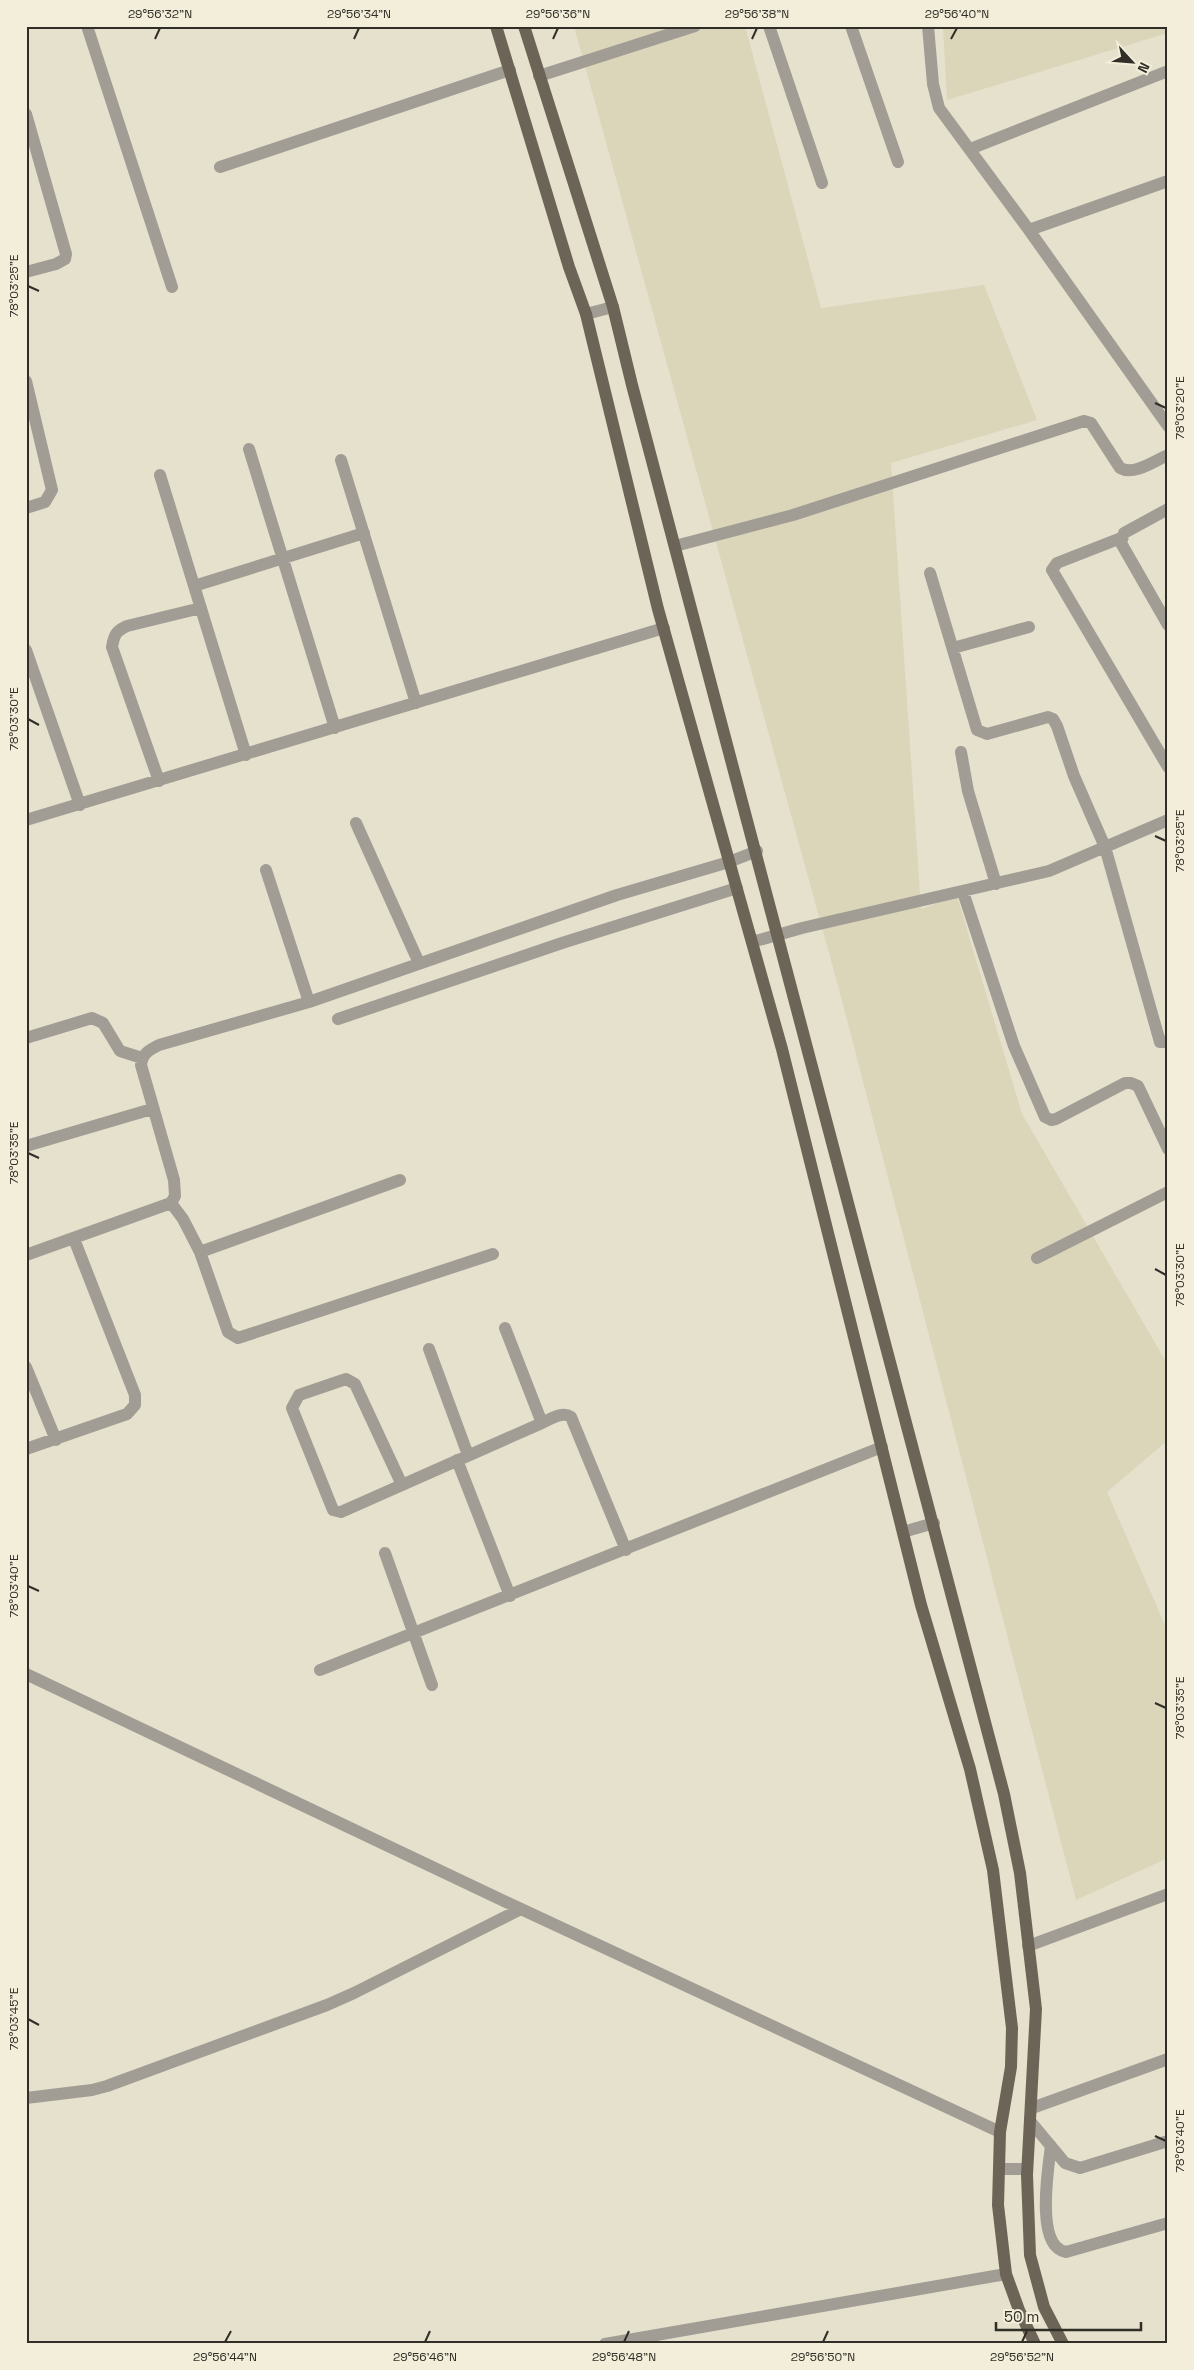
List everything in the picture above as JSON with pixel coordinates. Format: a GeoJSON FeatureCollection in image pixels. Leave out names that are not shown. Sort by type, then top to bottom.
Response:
{"type":"FeatureCollection","features":[{"type":"Feature","properties":{"kind":"main road"},"geometry":{"type":"LineString","coordinates":[[496,26],[569,267],[586,314],[664,628],[782,1049],[921,1605],[970,1768],[993,1870],[1012,2028],[1011,2067],[1000,2132],[998,2205],[1006,2274],[1019,2310],[1035,2344]]}},
{"type":"Feature","properties":{"kind":"main road"},"geometry":{"type":"LineString","coordinates":[[524,26],[614,307],[675,546],[757,851],[1004,1794],[1020,1873],[1036,2008],[1027,2170],[1030,2255],[1044,2307],[1063,2344]]}},
{"type":"Feature","properties":{"kind":"street"},"geometry":{"type":"LineString","coordinates":[[88,26],[172,287]]}},
{"type":"Feature","properties":{"kind":"street"},"geometry":{"type":"LineString","coordinates":[[539,76],[695,26]]}},
{"type":"Feature","properties":{"kind":"street"},"geometry":{"type":"LineString","coordinates":[[769,26],[822,183]]}},
{"type":"Feature","properties":{"kind":"street"},"geometry":{"type":"LineString","coordinates":[[851,26],[898,162]]}},
{"type":"Feature","properties":{"kind":"street"},"geometry":{"type":"LineString","coordinates":[[928,26],[936,98],[939,108],[1029,230],[1168,426]]}},
{"type":"Feature","properties":{"kind":"street"},"geometry":{"type":"LineString","coordinates":[[220,167],[510,70]]}},
{"type":"Feature","properties":{"kind":"street"},"geometry":{"type":"LineString","coordinates":[[970,149],[1168,70]]}},
{"type":"Feature","properties":{"kind":"street"},"geometry":{"type":"LineString","coordinates":[[26,114],[66,254],[65,259],[56,264],[26,272]]}},
{"type":"Feature","properties":{"kind":"street"},"geometry":{"type":"LineString","coordinates":[[1029,230],[1168,181]]}},
{"type":"Feature","properties":{"kind":"street"},"geometry":{"type":"LineString","coordinates":[[586,314],[614,307]]}},
{"type":"Feature","properties":{"kind":"street"},"geometry":{"type":"LineString","coordinates":[[26,381],[52,490],[45,502],[26,508]]}},
{"type":"Feature","properties":{"kind":"street"},"geometry":{"type":"LineString","coordinates":[[675,546],[793,515],[1084,421],[1092,423],[1120,468],[1125,471],[1133,471],[1168,455]]}},
{"type":"Feature","properties":{"kind":"street"},"geometry":{"type":"LineString","coordinates":[[249,449],[335,728]]}},
{"type":"Feature","properties":{"kind":"street"},"geometry":{"type":"LineString","coordinates":[[342,460],[416,703]]}},
{"type":"Feature","properties":{"kind":"street"},"geometry":{"type":"LineString","coordinates":[[160,475],[246,755]]}},
{"type":"Feature","properties":{"kind":"street"},"geometry":{"type":"LineString","coordinates":[[1168,509],[1124,533],[1121,538],[1121,543],[1168,625]]}},
{"type":"Feature","properties":{"kind":"street"},"geometry":{"type":"LineString","coordinates":[[194,586],[364,533]]}},
{"type":"Feature","properties":{"kind":"street"},"geometry":{"type":"LineString","coordinates":[[1121,538],[1057,563],[1052,570],[1168,767]]}},
{"type":"Feature","properties":{"kind":"street"},"geometry":{"type":"LineString","coordinates":[[930,573],[978,730],[987,734],[1048,717],[1054,719],[1074,776],[1105,847],[1160,1042],[1168,1042]]}},
{"type":"Feature","properties":{"kind":"street"},"geometry":{"type":"LineString","coordinates":[[159,781],[112,647],[114,638],[118,630],[127,626],[201,608]]}},
{"type":"Feature","properties":{"kind":"street"},"geometry":{"type":"LineString","coordinates":[[953,648],[1029,627]]}},
{"type":"Feature","properties":{"kind":"street"},"geometry":{"type":"LineString","coordinates":[[26,820],[664,628]]}},
{"type":"Feature","properties":{"kind":"street"},"geometry":{"type":"LineString","coordinates":[[26,650],[80,804]]}},
{"type":"Feature","properties":{"kind":"street"},"geometry":{"type":"LineString","coordinates":[[961,752],[968,791],[996,884]]}},
{"type":"Feature","properties":{"kind":"street"},"geometry":{"type":"LineString","coordinates":[[752,942],[1049,871],[1168,820]]}},
{"type":"Feature","properties":{"kind":"street"},"geometry":{"type":"LineString","coordinates":[[356,823],[419,963]]}},
{"type":"Feature","properties":{"kind":"street"},"geometry":{"type":"LineString","coordinates":[[26,1255],[171,1203],[175,1196],[174,1180],[142,1071],[142,1058],[148,1051],[159,1045],[309,1002],[616,895],[729,862],[757,851]]}},
{"type":"Feature","properties":{"kind":"street"},"geometry":{"type":"LineString","coordinates":[[266,870],[309,1002]]}},
{"type":"Feature","properties":{"kind":"street"},"geometry":{"type":"LineString","coordinates":[[338,1020],[562,943],[736,888]]}},
{"type":"Feature","properties":{"kind":"street"},"geometry":{"type":"LineString","coordinates":[[963,892],[1014,1046],[1045,1116],[1051,1120],[1056,1119],[1126,1083],[1132,1082],[1138,1086],[1168,1149]]}},
{"type":"Feature","properties":{"kind":"street"},"geometry":{"type":"LineString","coordinates":[[26,1038],[92,1018],[103,1024],[120,1051],[142,1058]]}},
{"type":"Feature","properties":{"kind":"street"},"geometry":{"type":"LineString","coordinates":[[26,1146],[152,1109]]}},
{"type":"Feature","properties":{"kind":"street"},"geometry":{"type":"LineString","coordinates":[[200,1252],[400,1180]]}},
{"type":"Feature","properties":{"kind":"street"},"geometry":{"type":"LineString","coordinates":[[1037,1258],[1168,1192]]}},
{"type":"Feature","properties":{"kind":"street"},"geometry":{"type":"LineString","coordinates":[[171,1203],[183,1219],[200,1252],[228,1332],[238,1338],[493,1254]]}},
{"type":"Feature","properties":{"kind":"street"},"geometry":{"type":"LineString","coordinates":[[26,1449],[56,1440],[134,1410],[135,1395],[74,1239]]}},
{"type":"Feature","properties":{"kind":"street"},"geometry":{"type":"LineString","coordinates":[[505,1328],[542,1423]]}},
{"type":"Feature","properties":{"kind":"street"},"geometry":{"type":"LineString","coordinates":[[429,1349],[462,1458],[510,1596]]}},
{"type":"Feature","properties":{"kind":"street"},"geometry":{"type":"LineString","coordinates":[[26,1367],[56,1440]]}},
{"type":"Feature","properties":{"kind":"street"},"geometry":{"type":"LineString","coordinates":[[402,1485],[359,1392],[350,1380],[336,1382],[299,1395],[292,1408],[332,1510],[341,1512],[563,1414],[571,1417],[626,1550]]}},
{"type":"Feature","properties":{"kind":"street"},"geometry":{"type":"LineString","coordinates":[[320,1670],[882,1447]]}},
{"type":"Feature","properties":{"kind":"street"},"geometry":{"type":"LineString","coordinates":[[903,1532],[934,1523]]}},
{"type":"Feature","properties":{"kind":"street"},"geometry":{"type":"LineString","coordinates":[[385,1553],[432,1685]]}},
{"type":"Feature","properties":{"kind":"street"},"geometry":{"type":"LineString","coordinates":[[26,1674],[521,1909],[1000,2132]]}},
{"type":"Feature","properties":{"kind":"street"},"geometry":{"type":"LineString","coordinates":[[1028,1946],[1168,1894]]}},
{"type":"Feature","properties":{"kind":"street"},"geometry":{"type":"LineString","coordinates":[[26,2098],[92,2090],[107,2086],[327,2005],[521,1909]]}},
{"type":"Feature","properties":{"kind":"street"},"geometry":{"type":"LineString","coordinates":[[1168,2059],[1031,2115],[1051,2146],[1065,2163],[1080,2168],[1168,2141]]}},
{"type":"Feature","properties":{"kind":"street"},"geometry":{"type":"LineString","coordinates":[[1051,2146],[1045,2188],[1045,2209],[1053,2245],[1060,2251],[1066,2252],[1168,2223]]}},
{"type":"Feature","properties":{"kind":"street"},"geometry":{"type":"LineString","coordinates":[[999,2169],[1027,2170]]}},
{"type":"Feature","properties":{"kind":"street"},"geometry":{"type":"LineString","coordinates":[[605,2344],[1006,2274]]}},
{"type":"Feature","properties":{"kind":"shaded area"},"geometry":{"type":"Polygon","coordinates":[[[574,26],[745,26],[821,308],[984,285],[1037,420],[891,463],[921,909],[957,896],[1022,1114],[1168,1365],[1168,1440],[1107,1492],[1168,1632],[1168,1858],[1076,1900],[840,993],[574,26]]]}},
{"type":"Feature","properties":{"kind":"shaded area"},"geometry":{"type":"Polygon","coordinates":[[[943,26],[1168,26],[1168,33],[947,100],[943,26]]]}}]}
